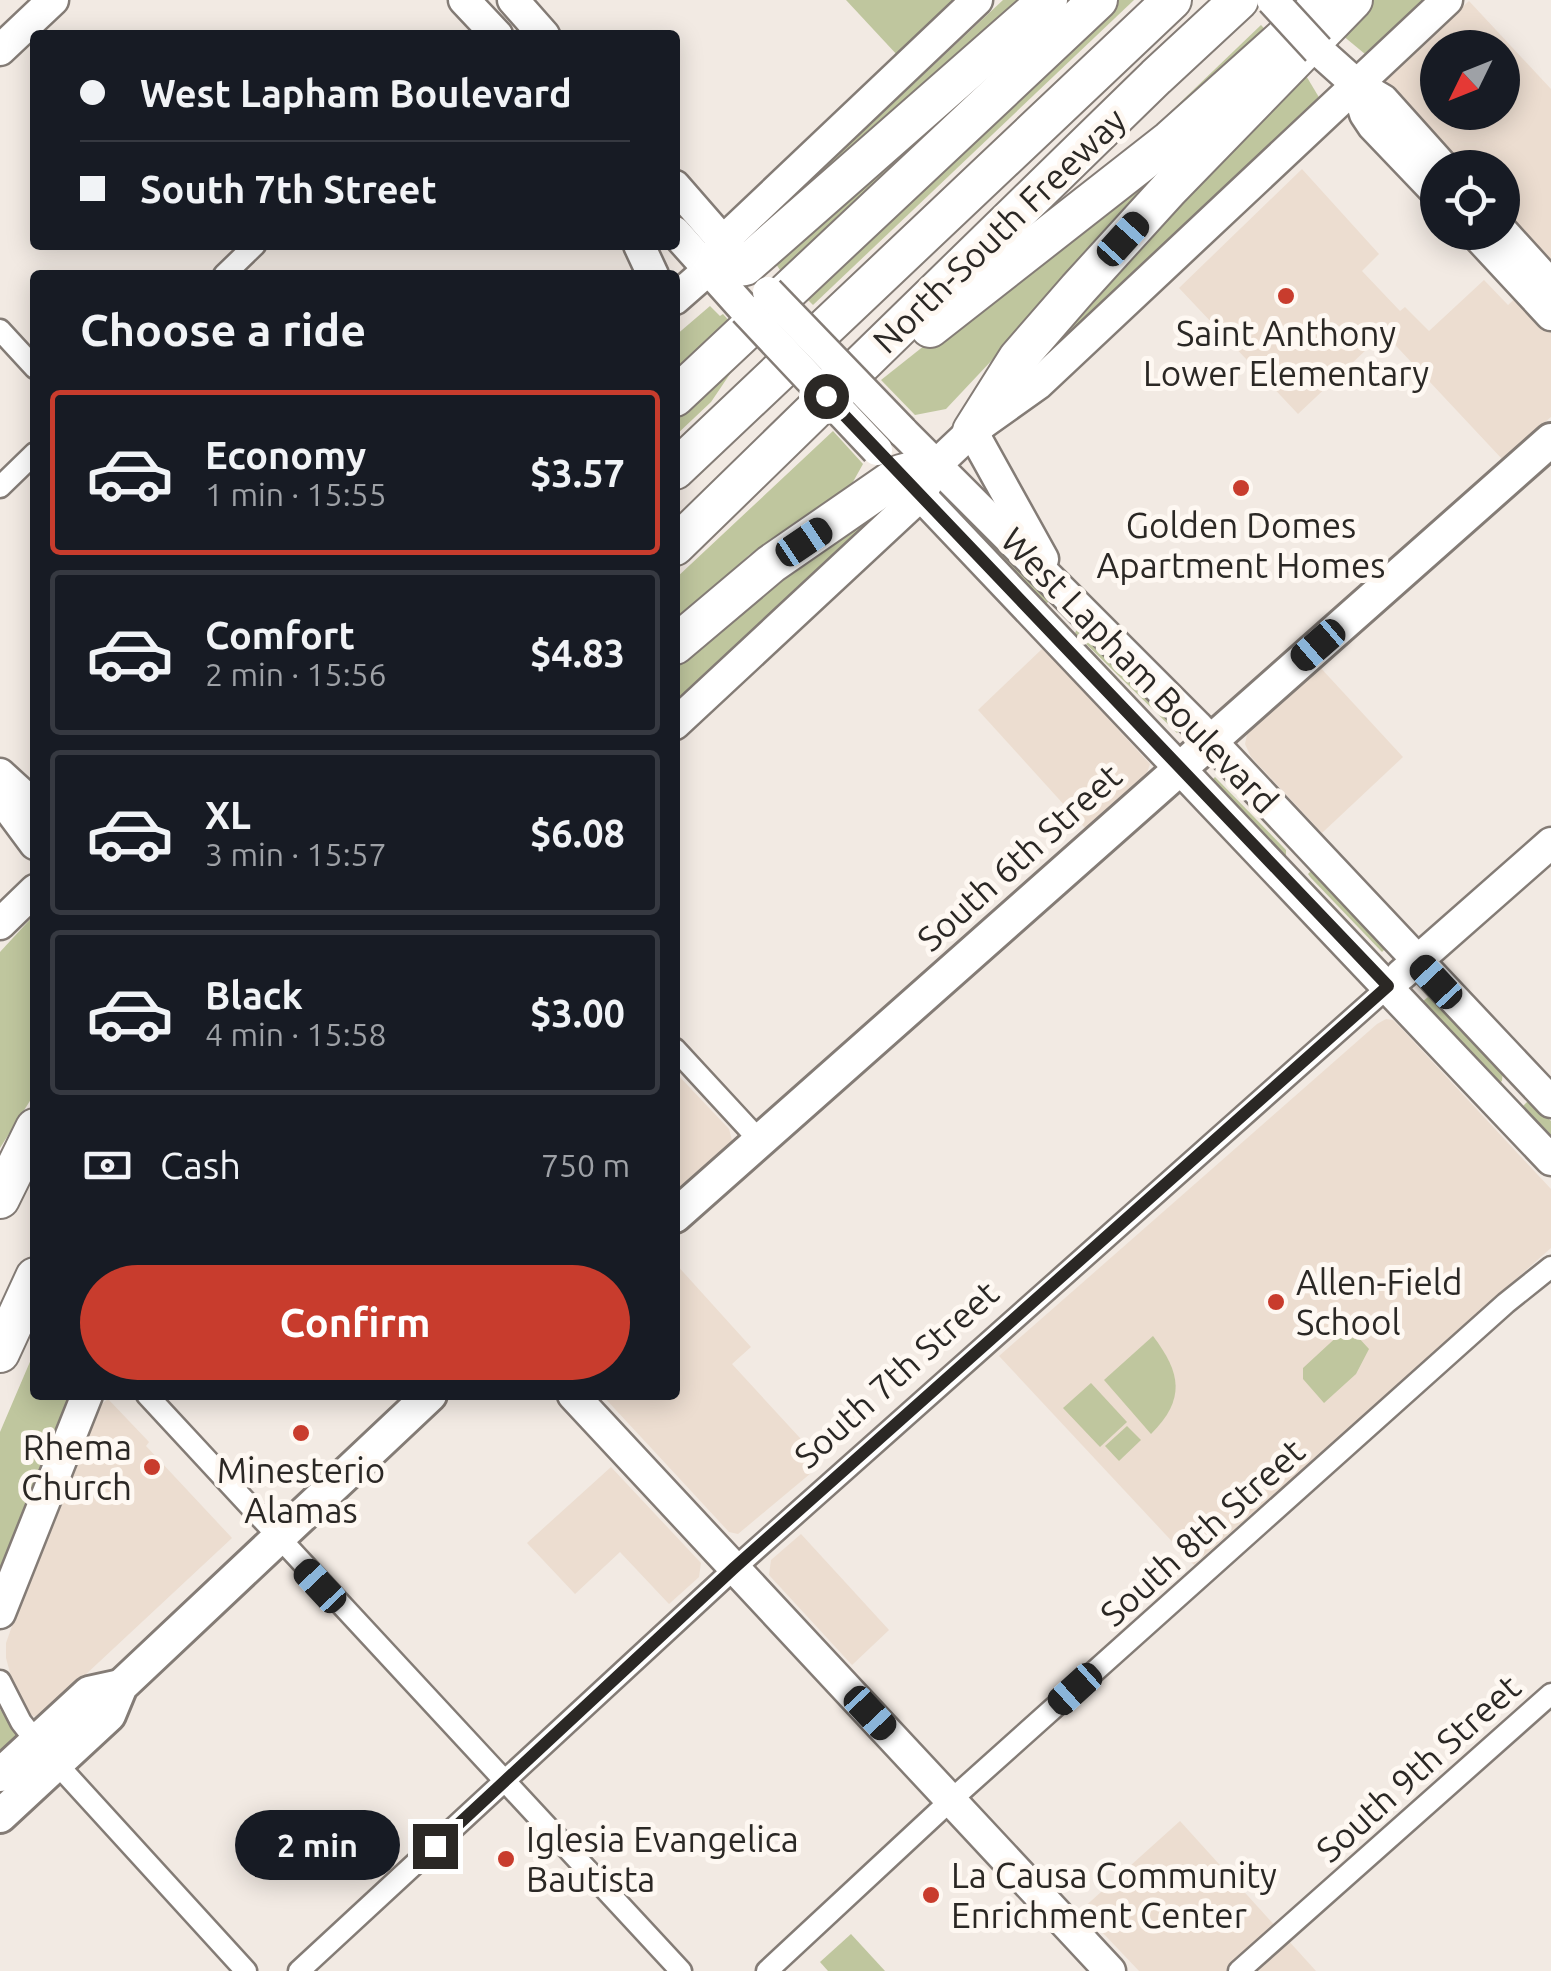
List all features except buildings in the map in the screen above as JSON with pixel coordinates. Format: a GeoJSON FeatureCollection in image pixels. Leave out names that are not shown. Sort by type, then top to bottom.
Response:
{"type":"FeatureCollection","features":[{"type":"Feature","properties":{"kind":"highway"},"geometry":{"type":"LineString","coordinates":[[738,276],[1048,0]]}},
{"type":"Feature","properties":{"kind":"highway"},"geometry":{"type":"LineString","coordinates":[[680,392],[1098,0]]}},
{"type":"Feature","properties":{"kind":"highway","name":"North-South Freeway"},"geometry":{"type":"LineString","coordinates":[[680,465],[1172,0]]}},
{"type":"Feature","properties":{"kind":"highway","name":"North-South Freeway"},"geometry":{"type":"LineString","coordinates":[[680,541],[1239,0]]}},
{"type":"Feature","properties":{"kind":"highway"},"geometry":{"type":"LineString","coordinates":[[768,457],[1170,140],[1326,0]]}},
{"type":"Feature","properties":{"kind":"highway"},"geometry":{"type":"LineString","coordinates":[[972,430],[1018,358],[1066,303],[1182,176],[1354,0]]}},
{"type":"Feature","properties":{"kind":"highway"},"geometry":{"type":"LineString","coordinates":[[680,641],[771,564],[909,471]]}},
{"type":"Feature","properties":{"kind":"highway"},"geometry":{"type":"LineString","coordinates":[[0,1199],[30,1138]]}},
{"type":"Feature","properties":{"kind":"highway"},"geometry":{"type":"LineString","coordinates":[[0,1212],[30,1160]]}},
{"type":"Feature","properties":{"kind":"highway"},"geometry":{"type":"LineString","coordinates":[[0,1353],[30,1288]]}},
{"type":"Feature","properties":{"kind":"highway"},"geometry":{"type":"LineString","coordinates":[[0,1375],[30,1332]]}},
{"type":"Feature","properties":{"kind":"main road","name":"South 6th Street"},"geometry":{"type":"LineString","coordinates":[[680,1212],[1551,440]]}},
{"type":"Feature","properties":{"kind":"main road"},"geometry":{"type":"LineString","coordinates":[[0,1775],[110,1715],[121,1686],[425,1400]]}},
{"type":"Feature","properties":{"kind":"main road"},"geometry":{"type":"LineString","coordinates":[[0,1816],[46,1752]]}},
{"type":"Feature","properties":{"kind":"street"},"geometry":{"type":"LineString","coordinates":[[0,50],[53,0]]}},
{"type":"Feature","properties":{"kind":"street"},"geometry":{"type":"LineString","coordinates":[[464,0],[486,30]]}},
{"type":"Feature","properties":{"kind":"street"},"geometry":{"type":"LineString","coordinates":[[489,30],[514,0],[540,30]]}},
{"type":"Feature","properties":{"kind":"street"},"geometry":{"type":"LineString","coordinates":[[680,298],[738,276],[978,0]]}},
{"type":"Feature","properties":{"kind":"street"},"geometry":{"type":"LineString","coordinates":[[1272,0],[1318,50],[1356,84],[1382,100],[1428,150]]}},
{"type":"Feature","properties":{"kind":"street"},"geometry":{"type":"LineString","coordinates":[[680,719],[909,471],[1038,384],[1447,0]]}},
{"type":"Feature","properties":{"kind":"street"},"geometry":{"type":"LineString","coordinates":[[1356,84],[1364,114],[1420,175]]}},
{"type":"Feature","properties":{"kind":"street","name":"West Lapham Boulevard"},"geometry":{"type":"LineString","coordinates":[[680,193],[738,276],[909,471],[1551,1160]]}},
{"type":"Feature","properties":{"kind":"street","name":"West Lapham Boulevard"},"geometry":{"type":"LineString","coordinates":[[680,235],[738,276],[902,431],[909,471],[1059,588],[1210,740],[1551,1102]]}},
{"type":"Feature","properties":{"kind":"street"},"geometry":{"type":"LineString","coordinates":[[229,270],[250,250]]}},
{"type":"Feature","properties":{"kind":"street"},"geometry":{"type":"LineString","coordinates":[[1509,250],[1551,285]]}},
{"type":"Feature","properties":{"kind":"street"},"geometry":{"type":"LineString","coordinates":[[1509,250],[1551,315]]}},
{"type":"Feature","properties":{"kind":"street"},"geometry":{"type":"LineString","coordinates":[[0,330],[30,363]]}},
{"type":"Feature","properties":{"kind":"street"},"geometry":{"type":"LineString","coordinates":[[972,430],[1059,588]]}},
{"type":"Feature","properties":{"kind":"street"},"geometry":{"type":"LineString","coordinates":[[0,487],[30,459]]}},
{"type":"Feature","properties":{"kind":"street"},"geometry":{"type":"LineString","coordinates":[[0,774],[30,801]]}},
{"type":"Feature","properties":{"kind":"street"},"geometry":{"type":"LineString","coordinates":[[0,797],[30,837]]}},
{"type":"Feature","properties":{"kind":"street","name":"South 7th Street"},"geometry":{"type":"LineString","coordinates":[[299,1971],[734,1568],[1551,843]]}},
{"type":"Feature","properties":{"kind":"street"},"geometry":{"type":"LineString","coordinates":[[0,924],[30,895]]}},
{"type":"Feature","properties":{"kind":"street"},"geometry":{"type":"LineString","coordinates":[[680,1054],[760,1141]]}},
{"type":"Feature","properties":{"kind":"street","name":"South 8th Street"},"geometry":{"type":"LineString","coordinates":[[767,1971],[950,1800],[1551,1267]]}},
{"type":"Feature","properties":{"kind":"street"},"geometry":{"type":"LineString","coordinates":[[0,1613],[85,1400]]}},
{"type":"Feature","properties":{"kind":"street"},"geometry":{"type":"LineString","coordinates":[[152,1400],[681,1971]]}},
{"type":"Feature","properties":{"kind":"street"},"geometry":{"type":"LineString","coordinates":[[578,1400],[1110,1971]]}},
{"type":"Feature","properties":{"kind":"street"},"geometry":{"type":"LineString","coordinates":[[0,1681],[20,1722],[246,1971]]}},
{"type":"Feature","properties":{"kind":"street","name":"South 9th Street"},"geometry":{"type":"LineString","coordinates":[[1238,1971],[1551,1694]]}},
{"type":"Feature","properties":{"kind":"shaded area"},"geometry":{"type":"Polygon","coordinates":[[[1469,1],[1496,30],[1437,30],[1469,1]]]}},
{"type":"Feature","properties":{"kind":"shaded area"},"geometry":{"type":"Polygon","coordinates":[[[1420,46],[1420,128],[1383,85],[1387,76],[1420,46]]]}},
{"type":"Feature","properties":{"kind":"shaded area"},"geometry":{"type":"Polygon","coordinates":[[[1520,56],[1551,89],[1551,272],[1520,238],[1520,150],[1438,150],[1421,130],[1520,130],[1520,56]]]}},
{"type":"Feature","properties":{"kind":"shaded area","name":"Saint Anthony Lower Elementary"},"geometry":{"type":"Polygon","coordinates":[[[1302,169],[1379,254],[1362,271],[1400,311],[1405,307],[1429,331],[1484,280],[1508,305],[1521,293],[1551,325],[1551,417],[1502,459],[1384,333],[1298,414],[1179,288],[1302,169]]]}},
{"type":"Feature","properties":{"kind":"shaded area"},"geometry":{"type":"Polygon","coordinates":[[[1043,648],[1150,764],[1146,776],[1086,829],[978,710],[1043,648]]]}},
{"type":"Feature","properties":{"kind":"shaded area"},"geometry":{"type":"Polygon","coordinates":[[[1318,665],[1403,757],[1322,833],[1251,757],[1245,744],[1248,730],[1318,665]]]}},
{"type":"Feature","properties":{"kind":"shaded area","name":"Allen-Field School"},"geometry":{"type":"Polygon","coordinates":[[[1386,1019],[1401,1028],[1551,1189],[1551,1248],[1194,1565],[999,1356],[1386,1019]]]}},
{"type":"Feature","properties":{"kind":"shaded area"},"geometry":{"type":"Polygon","coordinates":[[[680,1077],[729,1129],[729,1146],[680,1188],[680,1077]]]}},
{"type":"Feature","properties":{"kind":"shaded area"},"geometry":{"type":"Polygon","coordinates":[[[680,1269],[751,1347],[732,1364],[823,1463],[738,1534],[729,1532],[607,1400],[680,1400],[680,1269]]]}},
{"type":"Feature","properties":{"kind":"shaded area"},"geometry":{"type":"Polygon","coordinates":[[[109,1400],[232,1538],[39,1718],[30,1715],[16,1695],[6,1643],[96,1409],[109,1400]]]}},
{"type":"Feature","properties":{"kind":"shaded area"},"geometry":{"type":"Polygon","coordinates":[[[611,1467],[701,1563],[699,1577],[669,1604],[620,1552],[575,1594],[527,1543],[611,1467]]]}},
{"type":"Feature","properties":{"kind":"shaded area"},"geometry":{"type":"Polygon","coordinates":[[[801,1534],[889,1630],[852,1665],[769,1575],[771,1560],[801,1534]]]}},
{"type":"Feature","properties":{"kind":"shaded area"},"geometry":{"type":"Polygon","coordinates":[[[1180,1821],[1316,1971],[1139,1971],[1081,1910],[1180,1821]]]}},
{"type":"Feature","properties":{"kind":"green space"},"geometry":{"type":"Polygon","coordinates":[[[846,0],[959,0],[899,57],[846,0]]]}},
{"type":"Feature","properties":{"kind":"green space"},"geometry":{"type":"Polygon","coordinates":[[[1003,0],[1038,0],[784,212],[781,208],[1003,0]]]}},
{"type":"Feature","properties":{"kind":"green space"},"geometry":{"type":"Polygon","coordinates":[[[1063,0],[1086,0],[784,276],[776,264],[855,196],[1063,0]]]}},
{"type":"Feature","properties":{"kind":"green space"},"geometry":{"type":"Polygon","coordinates":[[[1111,0],[1134,0],[813,305],[801,293],[1111,0]]]}},
{"type":"Feature","properties":{"kind":"green space"},"geometry":{"type":"Polygon","coordinates":[[[1364,0],[1423,0],[1365,54],[1336,30],[1364,0]]]}},
{"type":"Feature","properties":{"kind":"green space"},"geometry":{"type":"Polygon","coordinates":[[[1261,25],[1272,37],[1141,140],[1261,25]]]}},
{"type":"Feature","properties":{"kind":"green space"},"geometry":{"type":"Polygon","coordinates":[[[1305,74],[1320,99],[1033,369],[1149,226],[1305,74]]]}},
{"type":"Feature","properties":{"kind":"green space"},"geometry":{"type":"Polygon","coordinates":[[[1211,118],[1136,207],[946,409],[915,415],[881,380],[1211,118]]]}},
{"type":"Feature","properties":{"kind":"green space"},"geometry":{"type":"Polygon","coordinates":[[[710,306],[736,329],[680,382],[680,332],[710,306]]]}},
{"type":"Feature","properties":{"kind":"green space"},"geometry":{"type":"Polygon","coordinates":[[[754,347],[711,402],[680,431],[680,414],[754,347]]]}},
{"type":"Feature","properties":{"kind":"green space"},"geometry":{"type":"Polygon","coordinates":[[[833,431],[863,464],[849,489],[749,555],[680,619],[680,574],[833,431]]]}},
{"type":"Feature","properties":{"kind":"green space"},"geometry":{"type":"Polygon","coordinates":[[[958,502],[1045,591],[1049,601],[1046,604],[1037,601],[950,511],[958,502]]]}},
{"type":"Feature","properties":{"kind":"green space"},"geometry":{"type":"Polygon","coordinates":[[[861,526],[865,529],[680,705],[680,659],[789,574],[861,526]]]}},
{"type":"Feature","properties":{"kind":"green space"},"geometry":{"type":"Polygon","coordinates":[[[1078,627],[1180,729],[1177,733],[1075,633],[1078,627]]]}},
{"type":"Feature","properties":{"kind":"green space"},"geometry":{"type":"Polygon","coordinates":[[[1215,777],[1286,850],[1286,857],[1211,781],[1215,777]]]}},
{"type":"Feature","properties":{"kind":"green space"},"geometry":{"type":"Polygon","coordinates":[[[1313,869],[1386,948],[1382,952],[1311,878],[1308,874],[1313,869]]]}},
{"type":"Feature","properties":{"kind":"green space"},"geometry":{"type":"Polygon","coordinates":[[[30,919],[30,1101],[0,1148],[0,952],[30,919]]]}},
{"type":"Feature","properties":{"kind":"green space"},"geometry":{"type":"Polygon","coordinates":[[[1428,997],[1503,1070],[1502,1081],[1498,1084],[1422,1002],[1428,997]]]}},
{"type":"Feature","properties":{"kind":"green space"},"geometry":{"type":"Polygon","coordinates":[[[1529,1100],[1551,1121],[1551,1148],[1519,1110],[1529,1100]]]}},
{"type":"Feature","properties":{"kind":"green space"},"geometry":{"type":"Polygon","coordinates":[[[1342,1332],[1358,1337],[1369,1349],[1356,1374],[1324,1403],[1303,1379],[1303,1368],[1342,1332]]]}},
{"type":"Feature","properties":{"kind":"green space"},"geometry":{"type":"Polygon","coordinates":[[[1153,1336],[1169,1362],[1176,1386],[1170,1409],[1151,1434],[1104,1380],[1153,1336]]]}},
{"type":"Feature","properties":{"kind":"green space"},"geometry":{"type":"Polygon","coordinates":[[[30,1362],[30,1400],[72,1400],[0,1579],[0,1432],[30,1362]]]}},
{"type":"Feature","properties":{"kind":"green space"},"geometry":{"type":"Polygon","coordinates":[[[1091,1383],[1127,1422],[1100,1447],[1063,1408],[1091,1383]]]}},
{"type":"Feature","properties":{"kind":"green space"},"geometry":{"type":"Polygon","coordinates":[[[1127,1426],[1141,1440],[1119,1461],[1105,1446],[1127,1426]]]}},
{"type":"Feature","properties":{"kind":"green space"},"geometry":{"type":"Polygon","coordinates":[[[0,1709],[21,1737],[0,1757],[0,1709]]]}},
{"type":"Feature","properties":{"kind":"green space"},"geometry":{"type":"Polygon","coordinates":[[[851,1934],[885,1971],[828,1971],[820,1962],[851,1934]]]}},
{"type":"Feature","properties":{"kind":"place","name":"Saint Anthony Lower Elementary"},"geometry":{"type":"Point","coordinates":[1286,296]}},
{"type":"Feature","properties":{"kind":"place","name":"Golden Domes Apartment Homes"},"geometry":{"type":"Point","coordinates":[1241,488]}},
{"type":"Feature","properties":{"kind":"place","name":"Allen-Field School"},"geometry":{"type":"Point","coordinates":[1276,1302]}},
{"type":"Feature","properties":{"kind":"place","name":"Minesterio Alamas"},"geometry":{"type":"Point","coordinates":[301,1433]}},
{"type":"Feature","properties":{"kind":"place","name":"Rhema Church"},"geometry":{"type":"Point","coordinates":[152,1467]}},
{"type":"Feature","properties":{"kind":"place","name":"Iglesia Evangelica Bautista"},"geometry":{"type":"Point","coordinates":[506,1859]}},
{"type":"Feature","properties":{"kind":"place","name":"La Causa Community Enrichment Center"},"geometry":{"type":"Point","coordinates":[931,1895]}},
{"type":"Feature","properties":{"kind":"route"},"geometry":{"type":"LineString","coordinates":[[435,1846],[734,1568],[1388,986],[826,396]]}}]}
